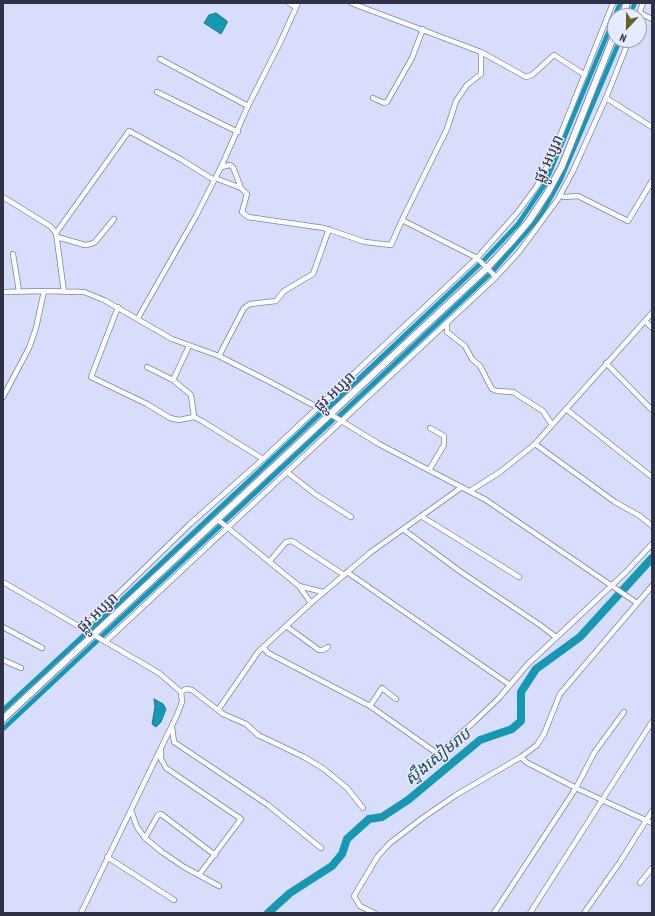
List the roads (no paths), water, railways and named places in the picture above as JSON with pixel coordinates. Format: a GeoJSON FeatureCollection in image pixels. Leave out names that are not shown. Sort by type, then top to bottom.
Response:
{"type":"FeatureCollection","features":[{"type":"Feature","properties":{"kind":"street"},"geometry":{"type":"LineString","coordinates":[[138,318],[196,216],[238,132],[248,106],[279,45],[297,5],[289,3]]}},
{"type":"Feature","properties":{"kind":"street"},"geometry":{"type":"LineString","coordinates":[[351,3],[481,52],[526,78],[532,75],[554,55],[585,75]]}},
{"type":"Feature","properties":{"kind":"street"},"geometry":{"type":"LineString","coordinates":[[83,628],[190,524],[263,459],[477,258],[517,213],[537,186],[550,161],[613,3]]}},
{"type":"Feature","properties":{"kind":"street"},"geometry":{"type":"LineString","coordinates":[[373,98],[384,103],[388,102],[412,58],[423,29]]}},
{"type":"Feature","properties":{"kind":"street","name":"ផ្លូវ អប្សរា"},"geometry":{"type":"LineString","coordinates":[[3,719],[487,268],[529,221],[548,192],[564,159],[609,48]]}},
{"type":"Feature","properties":{"kind":"street"},"geometry":{"type":"LineString","coordinates":[[105,642],[496,277],[539,228],[560,195],[606,98],[626,48]]}},
{"type":"Feature","properties":{"kind":"street"},"geometry":{"type":"LineString","coordinates":[[221,167],[232,166],[241,188],[247,194],[242,210],[245,216],[330,229],[365,242],[391,245],[447,130],[456,101],[467,85],[481,74],[481,52]]}},
{"type":"Feature","properties":{"kind":"street"},"geometry":{"type":"LineString","coordinates":[[160,60],[248,106]]}},
{"type":"Feature","properties":{"kind":"street"},"geometry":{"type":"LineString","coordinates":[[157,92],[238,132]]}},
{"type":"Feature","properties":{"kind":"street"},"geometry":{"type":"LineString","coordinates":[[606,98],[652,127]]}},
{"type":"Feature","properties":{"kind":"street"},"geometry":{"type":"LineString","coordinates":[[57,235],[129,131],[215,179],[241,188]]}},
{"type":"Feature","properties":{"kind":"street"},"geometry":{"type":"LineString","coordinates":[[560,195],[564,197],[578,196],[628,221],[652,181]]}},
{"type":"Feature","properties":{"kind":"street"},"geometry":{"type":"LineString","coordinates":[[3,197],[50,226],[57,235],[64,292]]}},
{"type":"Feature","properties":{"kind":"street"},"geometry":{"type":"LineString","coordinates":[[57,235],[85,245],[91,244],[95,242],[114,219]]}},
{"type":"Feature","properties":{"kind":"street"},"geometry":{"type":"LineString","coordinates":[[402,220],[477,258],[496,277]]}},
{"type":"Feature","properties":{"kind":"street"},"geometry":{"type":"LineString","coordinates":[[219,356],[244,308],[250,304],[276,301],[284,291],[313,274],[330,229]]}},
{"type":"Feature","properties":{"kind":"street"},"geometry":{"type":"LineString","coordinates":[[13,254],[19,291]]}},
{"type":"Feature","properties":{"kind":"street"},"geometry":{"type":"LineString","coordinates":[[3,397],[29,348],[36,328],[44,291]]}},
{"type":"Feature","properties":{"kind":"street"},"geometry":{"type":"LineString","coordinates":[[3,292],[84,292],[118,307],[138,318],[158,332],[189,346],[219,356],[330,414],[341,422],[486,500],[635,602]]}},
{"type":"Feature","properties":{"kind":"street"},"geometry":{"type":"LineString","coordinates":[[118,307],[91,377],[147,404],[170,418],[180,420],[194,417],[263,459]]}},
{"type":"Feature","properties":{"kind":"street"},"geometry":{"type":"LineString","coordinates":[[470,491],[500,472],[535,444],[652,313]]}},
{"type":"Feature","properties":{"kind":"street"},"geometry":{"type":"LineString","coordinates":[[645,321],[652,328]]}},
{"type":"Feature","properties":{"kind":"street"},"geometry":{"type":"LineString","coordinates":[[447,323],[448,332],[465,346],[472,359],[480,366],[492,389],[497,391],[513,392],[543,411],[552,425]]}},
{"type":"Feature","properties":{"kind":"street"},"geometry":{"type":"LineString","coordinates":[[173,380],[189,346]]}},
{"type":"Feature","properties":{"kind":"street"},"geometry":{"type":"LineString","coordinates":[[606,363],[652,410]]}},
{"type":"Feature","properties":{"kind":"street"},"geometry":{"type":"LineString","coordinates":[[147,367],[173,380],[191,395],[194,417]]}},
{"type":"Feature","properties":{"kind":"street"},"geometry":{"type":"LineString","coordinates":[[566,409],[652,477]]}},
{"type":"Feature","properties":{"kind":"street"},"geometry":{"type":"LineString","coordinates":[[429,470],[444,444],[444,436],[430,428]]}},
{"type":"Feature","properties":{"kind":"street"},"geometry":{"type":"LineString","coordinates":[[535,444],[615,502],[640,516],[652,526]]}},
{"type":"Feature","properties":{"kind":"street"},"geometry":{"type":"LineString","coordinates":[[287,472],[315,494],[351,517]]}},
{"type":"Feature","properties":{"kind":"street"},"geometry":{"type":"LineString","coordinates":[[218,710],[243,672],[263,647],[323,592],[421,516],[462,488]]}},
{"type":"Feature","properties":{"kind":"street"},"geometry":{"type":"LineString","coordinates":[[421,516],[519,577]]}},
{"type":"Feature","properties":{"kind":"street"},"geometry":{"type":"LineString","coordinates":[[217,519],[299,586],[311,603]]}},
{"type":"Feature","properties":{"kind":"street"},"geometry":{"type":"LineString","coordinates":[[404,530],[434,554],[556,637]]}},
{"type":"Feature","properties":{"kind":"street"},"geometry":{"type":"LineString","coordinates":[[269,562],[286,542],[292,541],[346,573],[510,685]]}},
{"type":"Feature","properties":{"kind":"street"},"geometry":{"type":"LineString","coordinates":[[263,647],[268,653],[370,706],[438,754],[475,721],[527,665],[556,637],[613,586],[652,544]]}},
{"type":"Feature","properties":{"kind":"street"},"geometry":{"type":"LineString","coordinates":[[3,582],[159,673],[181,692],[182,702],[172,725],[107,856],[81,913]]}},
{"type":"Feature","properties":{"kind":"street"},"geometry":{"type":"LineString","coordinates":[[299,586],[323,592]]}},
{"type":"Feature","properties":{"kind":"street"},"geometry":{"type":"LineString","coordinates":[[374,913],[360,906],[354,896],[371,865],[384,849],[396,838],[456,795],[521,757],[540,742],[560,694],[635,602],[652,586]]}},
{"type":"Feature","properties":{"kind":"street"},"geometry":{"type":"LineString","coordinates":[[286,626],[319,650],[323,650],[328,647]]}},
{"type":"Feature","properties":{"kind":"street"},"geometry":{"type":"LineString","coordinates":[[3,627],[42,648]]}},
{"type":"Feature","properties":{"kind":"street"},"geometry":{"type":"LineString","coordinates":[[3,660],[21,668]]}},
{"type":"Feature","properties":{"kind":"street"},"geometry":{"type":"LineString","coordinates":[[370,706],[382,688],[396,699]]}},
{"type":"Feature","properties":{"kind":"street"},"geometry":{"type":"LineString","coordinates":[[181,692],[186,689],[192,690],[218,710],[246,724],[262,738],[304,757],[327,770],[347,788],[363,808]]}},
{"type":"Feature","properties":{"kind":"street"},"geometry":{"type":"LineString","coordinates":[[494,913],[576,788],[594,753],[624,712]]}},
{"type":"Feature","properties":{"kind":"street"},"geometry":{"type":"LineString","coordinates":[[530,913],[603,801],[652,722]]}},
{"type":"Feature","properties":{"kind":"street"},"geometry":{"type":"LineString","coordinates":[[172,725],[174,742],[268,805],[321,848]]}},
{"type":"Feature","properties":{"kind":"street"},"geometry":{"type":"LineString","coordinates":[[161,746],[160,758],[164,766],[241,819],[199,875]]}},
{"type":"Feature","properties":{"kind":"street"},"geometry":{"type":"LineString","coordinates":[[521,757],[526,762],[576,788],[652,824]]}},
{"type":"Feature","properties":{"kind":"street"},"geometry":{"type":"LineString","coordinates":[[131,810],[134,822],[146,838],[162,852],[219,886]]}},
{"type":"Feature","properties":{"kind":"street"},"geometry":{"type":"LineString","coordinates":[[584,913],[620,862],[652,811]]}},
{"type":"Feature","properties":{"kind":"street"},"geometry":{"type":"LineString","coordinates":[[146,838],[158,815],[161,814],[215,855]]}},
{"type":"Feature","properties":{"kind":"street"},"geometry":{"type":"LineString","coordinates":[[107,856],[174,900]]}},
{"type":"Feature","properties":{"kind":"street"},"geometry":{"type":"LineString","coordinates":[[640,883],[652,868]]}},
{"type":"Feature","properties":{"kind":"water"},"geometry":{"type":"Polygon","coordinates":[[[216,13],[227,21],[221,34],[204,23],[209,15],[216,13]]]}},
{"type":"Feature","properties":{"kind":"water"},"geometry":{"type":"Polygon","coordinates":[[[154,699],[163,704],[166,709],[161,722],[156,727],[152,724],[155,707],[154,699]]]}},
{"type":"Feature","properties":{"kind":"waterway"},"geometry":{"type":"LineString","coordinates":[[618,8],[620,3]]}},
{"type":"Feature","properties":{"kind":"waterway"},"geometry":{"type":"LineString","coordinates":[[633,8],[635,3]]}},
{"type":"Feature","properties":{"kind":"waterway"},"geometry":{"type":"LineString","coordinates":[[484,260],[518,224],[545,184],[607,35]]}},
{"type":"Feature","properties":{"kind":"waterway"},"geometry":{"type":"LineString","coordinates":[[494,270],[541,215],[560,181],[617,48]]}},
{"type":"Feature","properties":{"kind":"waterway"},"geometry":{"type":"LineString","coordinates":[[328,408],[479,265]]}},
{"type":"Feature","properties":{"kind":"waterway"},"geometry":{"type":"LineString","coordinates":[[339,416],[489,275]]}},
{"type":"Feature","properties":{"kind":"waterway"},"geometry":{"type":"LineString","coordinates":[[91,629],[322,412]]}},
{"type":"Feature","properties":{"kind":"waterway"},"geometry":{"type":"LineString","coordinates":[[225,521],[333,420]]}},
{"type":"Feature","properties":{"kind":"waterway"},"geometry":{"type":"LineString","coordinates":[[102,636],[220,526]]}},
{"type":"Feature","properties":{"kind":"waterway","name":"ស្ទឹងសៀមរាប"},"geometry":{"type":"LineString","coordinates":[[268,913],[290,893],[332,866],[342,854],[347,839],[369,819],[382,817],[408,800],[480,740],[512,729],[521,721],[521,692],[536,669],[580,637],[652,558]]}},
{"type":"Feature","properties":{"kind":"waterway"},"geometry":{"type":"LineString","coordinates":[[3,710],[85,634]]}},
{"type":"Feature","properties":{"kind":"waterway"},"geometry":{"type":"LineString","coordinates":[[3,729],[97,641]]}}]}
